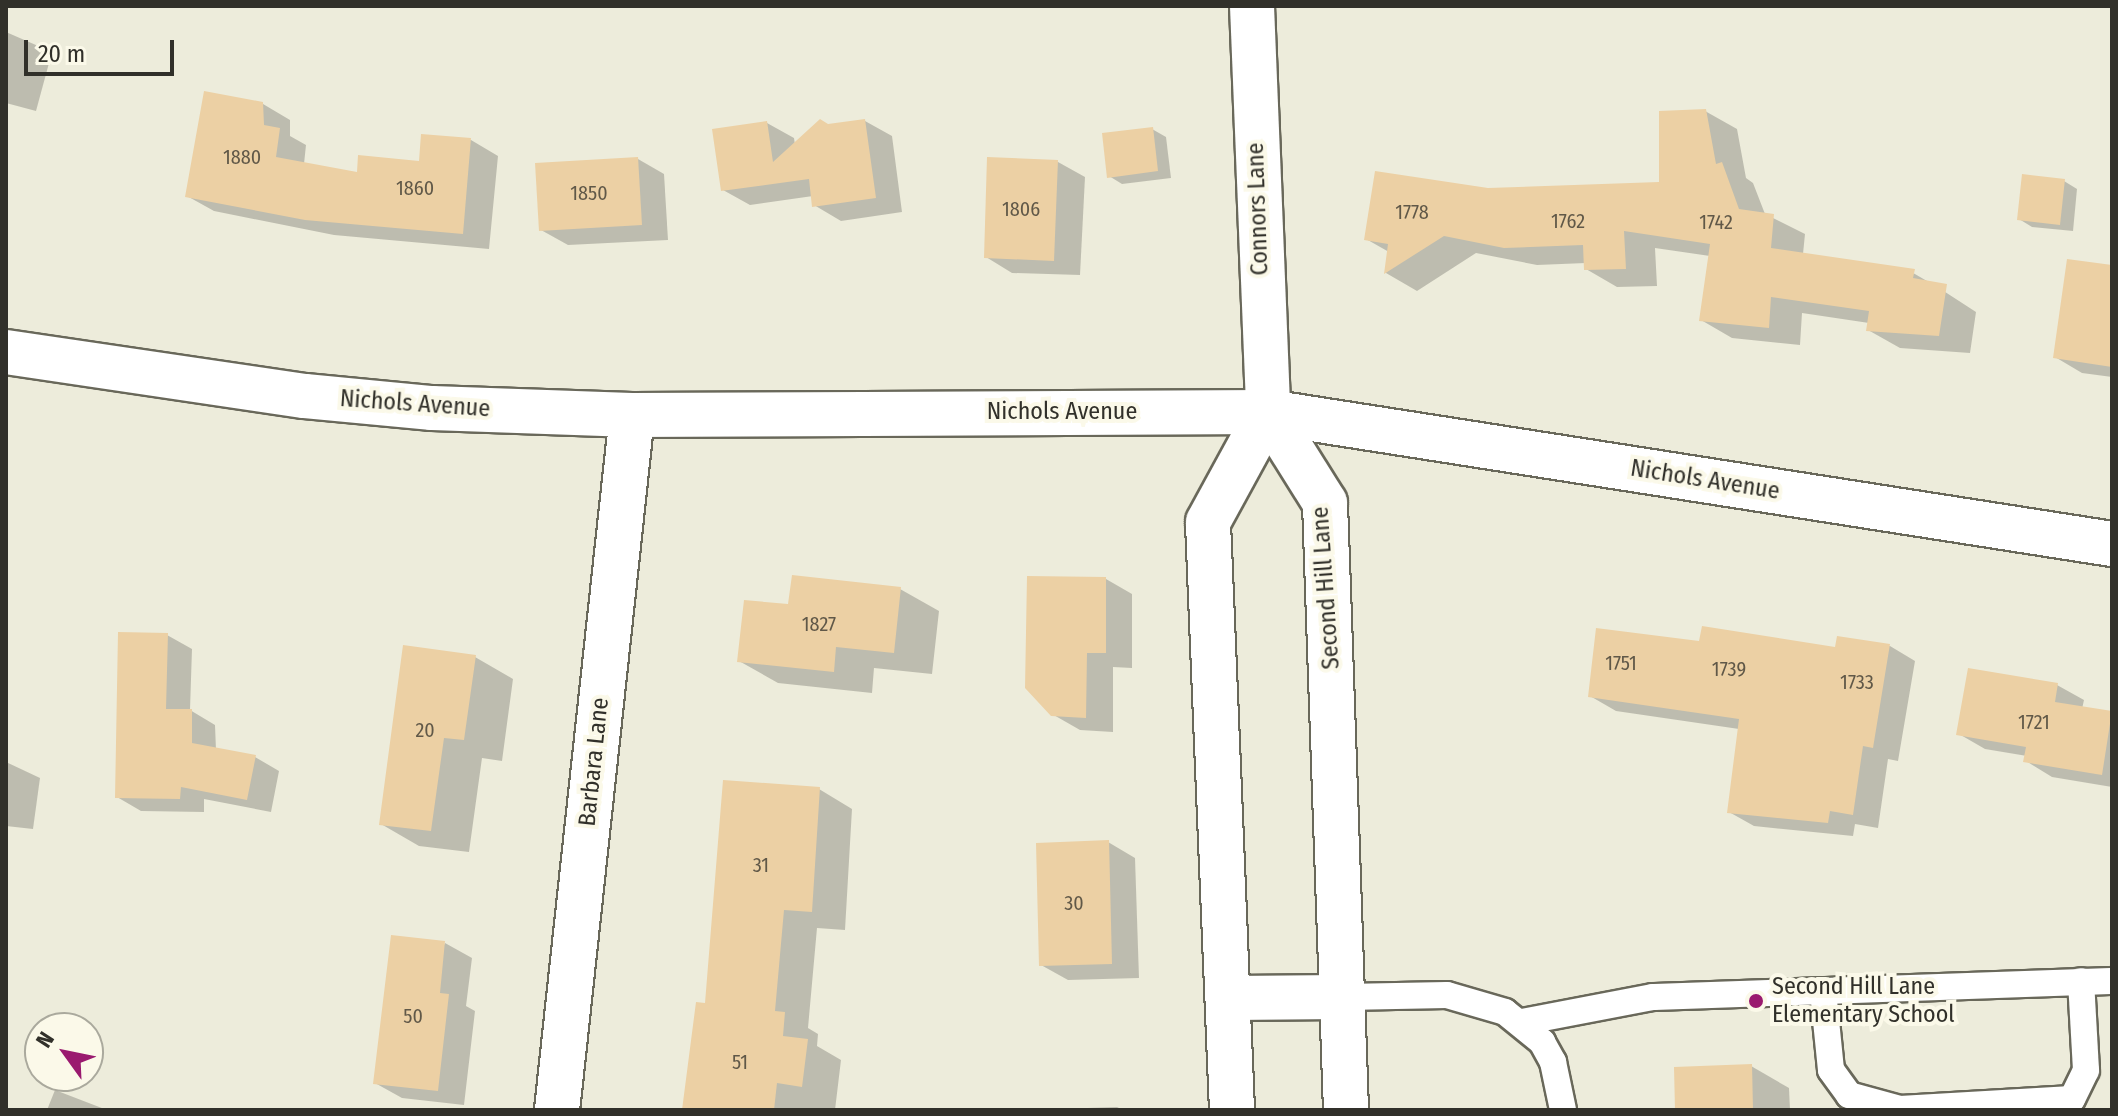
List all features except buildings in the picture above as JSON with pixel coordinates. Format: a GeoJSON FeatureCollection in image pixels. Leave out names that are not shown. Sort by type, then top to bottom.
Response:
{"type":"FeatureCollection","features":[{"type":"Feature","properties":{"kind":"street","name":"Connors Lane"},"geometry":{"type":"LineString","coordinates":[[1252,6],[1268,412]]}},
{"type":"Feature","properties":{"kind":"street","name":"Nichols Avenue"},"geometry":{"type":"LineString","coordinates":[[6,352],[337,399],[432,408],[632,415],[1268,412],[2112,544]]}},
{"type":"Feature","properties":{"kind":"street","name":"Second Hill Lane"},"geometry":{"type":"LineString","coordinates":[[1268,412],[1325,503],[1345,997],[1346,1110]]}},
{"type":"Feature","properties":{"kind":"street"},"geometry":{"type":"LineString","coordinates":[[1232,1110],[1208,522],[1268,412]]}},
{"type":"Feature","properties":{"kind":"street","name":"Barbara Lane"},"geometry":{"type":"LineString","coordinates":[[557,1110],[632,415]]}},
{"type":"Feature","properties":{"kind":"street"},"geometry":{"type":"LineString","coordinates":[[1228,998],[1345,997]]}},
{"type":"Feature","properties":{"kind":"lane"},"geometry":{"type":"LineString","coordinates":[[1823,991],[1831,1070],[1849,1095],[1900,1109],[2072,1099],[2086,1070],[2081,981]]}},
{"type":"Feature","properties":{"kind":"lane"},"geometry":{"type":"LineString","coordinates":[[1522,1022],[1653,997],[2112,981]]}},
{"type":"Feature","properties":{"kind":"lane"},"geometry":{"type":"LineString","coordinates":[[1345,997],[1465,997],[1522,1022],[1542,1042],[1553,1062],[1563,1110]]}},
{"type":"Feature","properties":{"kind":"place","name":"Second Hill Lane Elementary School"},"geometry":{"type":"Point","coordinates":[1756,1001]}}]}
